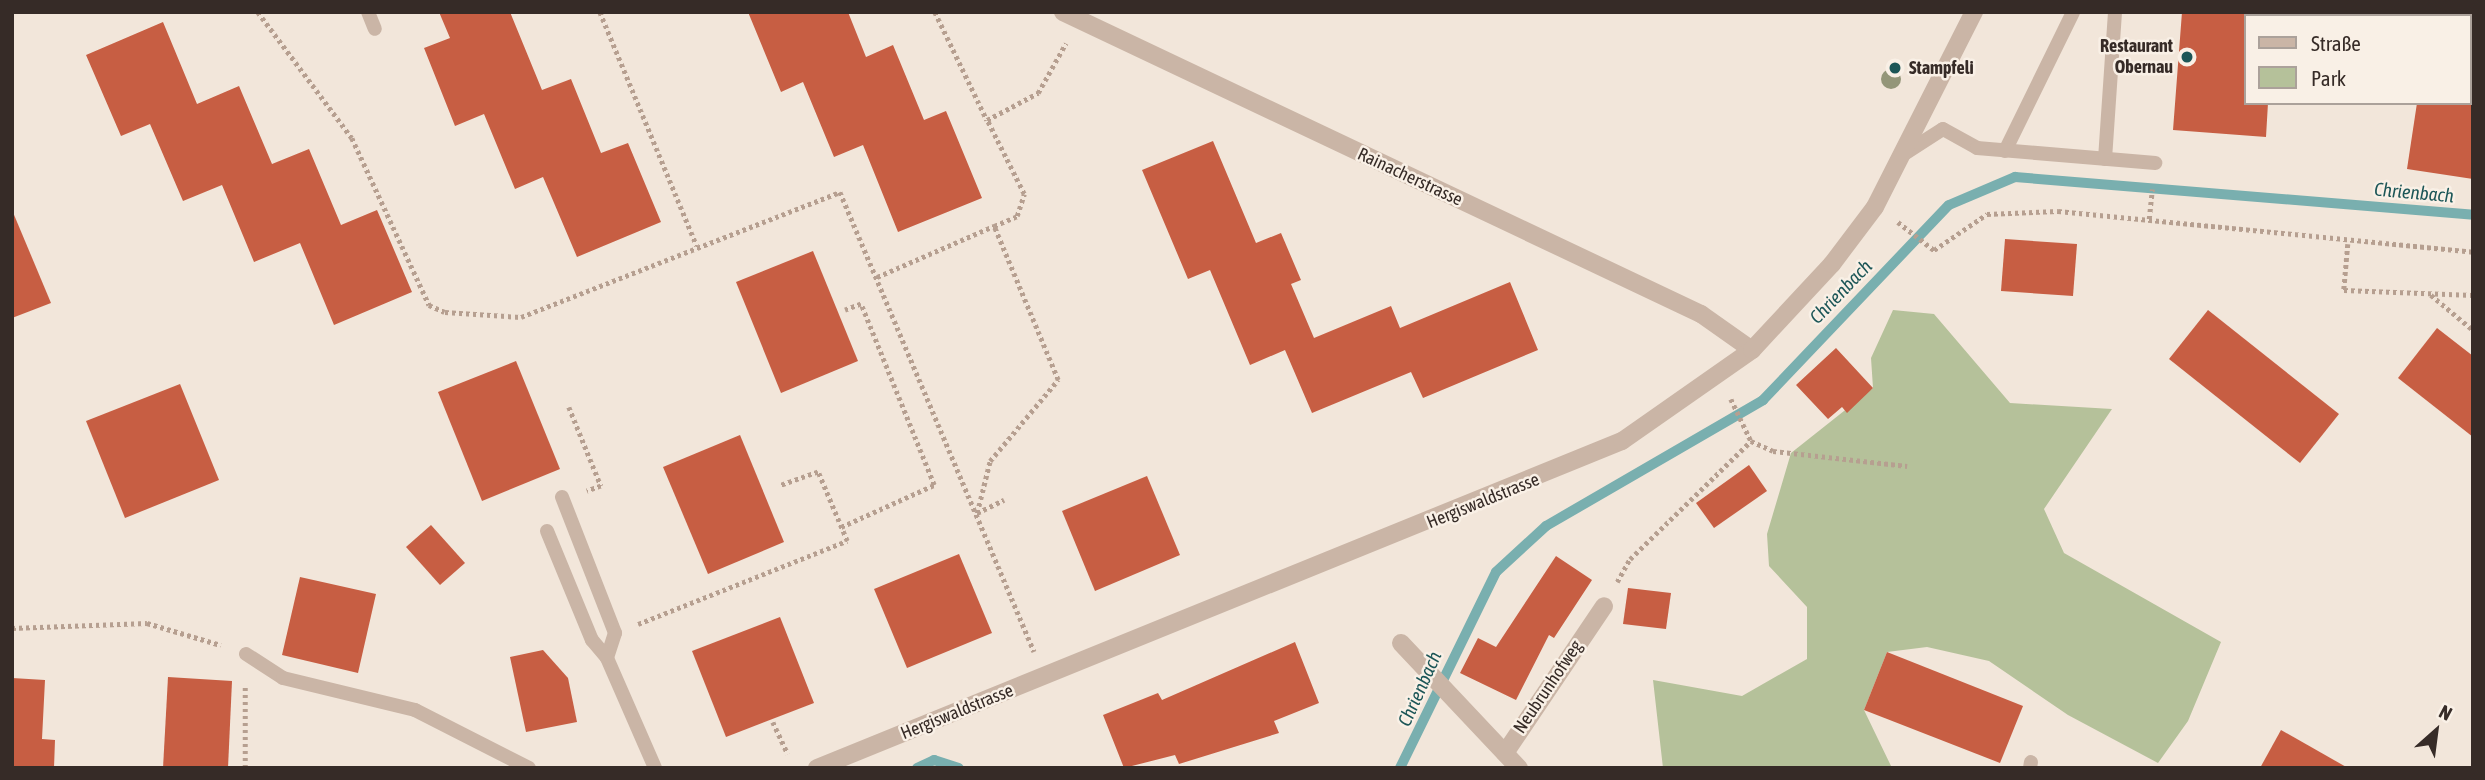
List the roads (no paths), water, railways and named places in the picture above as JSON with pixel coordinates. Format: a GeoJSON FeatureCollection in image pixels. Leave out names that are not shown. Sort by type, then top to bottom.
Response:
{"type":"FeatureCollection","features":[{"type":"Feature","properties":{"kind":"street","name":"Rainacherstrasse"},"geometry":{"type":"LineString","coordinates":[[1063,12],[1701,314],[1752,350]]}},
{"type":"Feature","properties":{"kind":"street","name":"Hergiswaldstrasse"},"geometry":{"type":"LineString","coordinates":[[817,768],[1538,480],[1622,441],[1752,350],[1832,264],[1903,154],[1974,12]]}},
{"type":"Feature","properties":{"kind":"street","name":"Neubrunhofweg"},"geometry":{"type":"LineString","coordinates":[[1519,768],[1505,753],[1604,606]]}},
{"type":"Feature","properties":{"kind":"street"},"geometry":{"type":"LineString","coordinates":[[1401,643],[1454,694],[1505,753]]}},
{"type":"Feature","properties":{"kind":"lane"},"geometry":{"type":"LineString","coordinates":[[368,12],[375,29]]}},
{"type":"Feature","properties":{"kind":"lane"},"geometry":{"type":"LineString","coordinates":[[2005,150],[2073,12]]}},
{"type":"Feature","properties":{"kind":"lane"},"geometry":{"type":"LineString","coordinates":[[2105,159],[2115,12]]}},
{"type":"Feature","properties":{"kind":"lane"},"geometry":{"type":"LineString","coordinates":[[1903,154],[1943,129],[1977,148],[2155,163]]}},
{"type":"Feature","properties":{"kind":"lane"},"geometry":{"type":"LineString","coordinates":[[562,497],[615,633],[607,658]]}},
{"type":"Feature","properties":{"kind":"lane"},"geometry":{"type":"LineString","coordinates":[[547,531],[592,640],[607,658],[655,768]]}},
{"type":"Feature","properties":{"kind":"lane"},"geometry":{"type":"LineString","coordinates":[[246,654],[283,678],[415,710],[529,768]]}},
{"type":"Feature","properties":{"kind":"waterway","name":"Chrienbach"},"geometry":{"type":"LineString","coordinates":[[1400,768],[1496,572],[1546,526],[1763,400],[1949,205],[2015,177],[2473,215]]}},
{"type":"Feature","properties":{"kind":"waterway"},"geometry":{"type":"LineString","coordinates":[[917,768],[934,760],[959,768]]}},
{"type":"Feature","properties":{"kind":"place","name":"Restaurant Obernau"},"geometry":{"type":"Point","coordinates":[2187,57]}},
{"type":"Feature","properties":{"kind":"place","name":"Stampfeli"},"geometry":{"type":"Point","coordinates":[1895,68]}}]}
